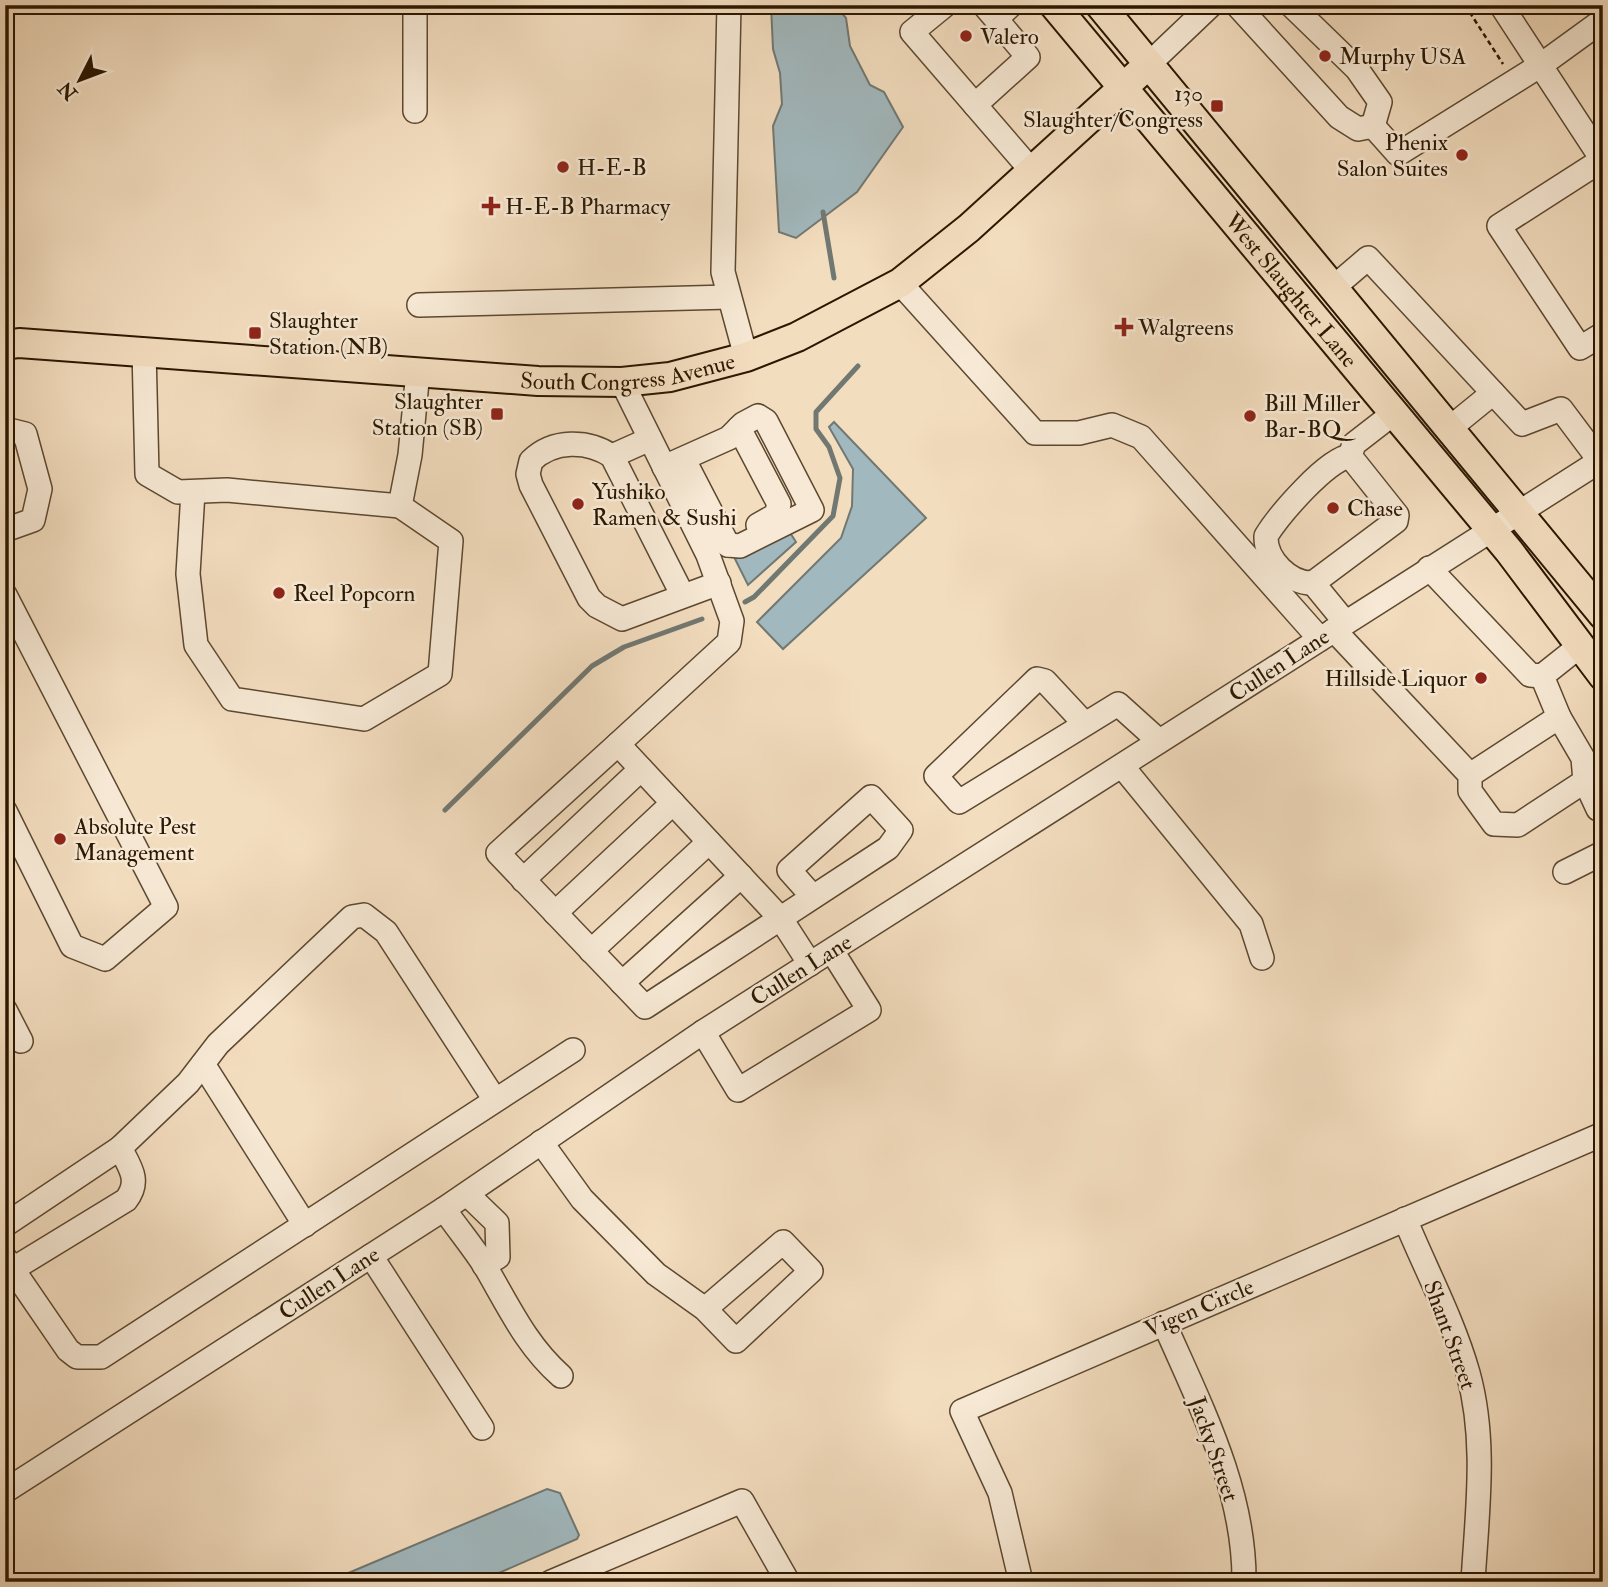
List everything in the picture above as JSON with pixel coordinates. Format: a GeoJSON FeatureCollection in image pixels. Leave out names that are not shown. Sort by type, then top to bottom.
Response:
{"type":"FeatureCollection","features":[{"type":"Feature","properties":{"kind":"main road","name":"West Slaughter Lane"},"geometry":{"type":"LineString","coordinates":[[1054,5],[1492,530],[1603,676]]}},
{"type":"Feature","properties":{"kind":"main road","name":"West Slaughter Lane"},"geometry":{"type":"LineString","coordinates":[[1100,5],[1603,615]]}},
{"type":"Feature","properties":{"kind":"main road","name":"South Congress Avenue"},"geometry":{"type":"LineString","coordinates":[[5,345],[19,343],[144,350],[538,382],[622,383],[670,377],[746,357],[797,337],[900,282],[952,243],[1149,64]]}},
{"type":"Feature","properties":{"kind":"street"},"geometry":{"type":"LineString","coordinates":[[415,5],[415,111]]}},
{"type":"Feature","properties":{"kind":"street"},"geometry":{"type":"LineString","coordinates":[[729,5],[723,272],[746,357]]}},
{"type":"Feature","properties":{"kind":"street"},"geometry":{"type":"LineString","coordinates":[[944,5],[912,32],[1031,170]]}},
{"type":"Feature","properties":{"kind":"street"},"geometry":{"type":"LineString","coordinates":[[1149,64],[1211,5]]}},
{"type":"Feature","properties":{"kind":"street"},"geometry":{"type":"LineString","coordinates":[[1291,5],[1357,69],[1380,102],[1373,126]]}},
{"type":"Feature","properties":{"kind":"street"},"geometry":{"type":"LineString","coordinates":[[1501,5],[1602,161],[1499,226],[1580,348],[1603,334]]}},
{"type":"Feature","properties":{"kind":"street"},"geometry":{"type":"LineString","coordinates":[[975,104],[1028,57],[997,10]]}},
{"type":"Feature","properties":{"kind":"street"},"geometry":{"type":"LineString","coordinates":[[1250,10],[1339,117],[1358,129],[1373,126]]}},
{"type":"Feature","properties":{"kind":"street"},"geometry":{"type":"LineString","coordinates":[[1373,126],[1398,154],[1541,65],[1603,20]]}},
{"type":"Feature","properties":{"kind":"street"},"geometry":{"type":"LineString","coordinates":[[1334,287],[1368,258],[1522,424],[1561,409],[1601,460]]}},
{"type":"Feature","properties":{"kind":"street"},"geometry":{"type":"LineString","coordinates":[[900,282],[1035,433],[1079,433],[1112,425],[1141,437],[1333,630],[1470,775],[1470,791],[1494,824],[1518,825],[1585,781]]}},
{"type":"Feature","properties":{"kind":"street"},"geometry":{"type":"LineString","coordinates":[[419,305],[729,297]]}},
{"type":"Feature","properties":{"kind":"street"},"geometry":{"type":"LineString","coordinates":[[144,350],[147,474],[178,492],[227,490],[400,506],[451,541],[440,674],[364,719],[232,699],[196,645],[188,574],[192,492]]}},
{"type":"Feature","properties":{"kind":"street"},"geometry":{"type":"LineString","coordinates":[[400,506],[410,456],[418,371]]}},
{"type":"Feature","properties":{"kind":"street"},"geometry":{"type":"LineString","coordinates":[[622,383],[650,439],[696,485],[718,550],[719,583],[732,621],[729,642],[499,853],[645,1007],[888,848],[901,830],[871,797],[789,870],[813,897]]}},
{"type":"Feature","properties":{"kind":"street"},"geometry":{"type":"LineString","coordinates":[[1450,428],[1493,393]]}},
{"type":"Feature","properties":{"kind":"street"},"geometry":{"type":"LineString","coordinates":[[1350,456],[1354,444],[1394,413]]}},
{"type":"Feature","properties":{"kind":"street"},"geometry":{"type":"LineString","coordinates":[[674,464],[729,438],[758,416],[766,421],[812,510],[740,547],[718,550]]}},
{"type":"Feature","properties":{"kind":"street"},"geometry":{"type":"LineString","coordinates":[[718,550],[776,515],[779,509],[739,428]]}},
{"type":"Feature","properties":{"kind":"street"},"geometry":{"type":"LineString","coordinates":[[5,429],[25,435],[40,489],[33,520],[5,530]]}},
{"type":"Feature","properties":{"kind":"street"},"geometry":{"type":"LineString","coordinates":[[612,456],[650,439]]}},
{"type":"Feature","properties":{"kind":"street"},"geometry":{"type":"LineString","coordinates":[[683,596],[612,456],[594,444],[552,447],[531,461],[528,474],[531,485],[589,598],[597,606],[622,619],[719,583]]}},
{"type":"Feature","properties":{"kind":"street"},"geometry":{"type":"LineString","coordinates":[[1350,456],[1397,515],[1396,522],[1314,583],[1295,581],[1280,568],[1267,550],[1266,536],[1306,489],[1342,457],[1350,456]]}},
{"type":"Feature","properties":{"kind":"street","name":"Cullen Lane"},"geometry":{"type":"LineString","coordinates":[[5,1490],[467,1194],[703,1032],[1601,460]]}},
{"type":"Feature","properties":{"kind":"street"},"geometry":{"type":"LineString","coordinates":[[674,464],[684,507],[718,550]]}},
{"type":"Feature","properties":{"kind":"street"},"geometry":{"type":"LineString","coordinates":[[684,507],[696,485]]}},
{"type":"Feature","properties":{"kind":"street"},"geometry":{"type":"LineString","coordinates":[[1429,568],[1531,675],[1542,676],[1581,645]]}},
{"type":"Feature","properties":{"kind":"street"},"geometry":{"type":"LineString","coordinates":[[1314,583],[1333,630]]}},
{"type":"Feature","properties":{"kind":"street"},"geometry":{"type":"LineString","coordinates":[[5,594],[166,907],[105,959],[72,946],[5,811]]}},
{"type":"Feature","properties":{"kind":"street"},"geometry":{"type":"LineString","coordinates":[[1542,676],[1559,717],[1583,758],[1585,781],[1601,811]]}},
{"type":"Feature","properties":{"kind":"street"},"geometry":{"type":"LineString","coordinates":[[1086,724],[1045,681],[1037,679],[936,776],[959,802],[1086,724],[1118,704],[1160,741]]}},
{"type":"Feature","properties":{"kind":"street"},"geometry":{"type":"LineString","coordinates":[[1470,775],[1559,717]]}},
{"type":"Feature","properties":{"kind":"street"},"geometry":{"type":"LineString","coordinates":[[618,744],[781,919],[810,964]]}},
{"type":"Feature","properties":{"kind":"street"},"geometry":{"type":"LineString","coordinates":[[1122,766],[1251,924],[1262,958]]}},
{"type":"Feature","properties":{"kind":"street"},"geometry":{"type":"LineString","coordinates":[[523,880],[641,769]]}},
{"type":"Feature","properties":{"kind":"street"},"geometry":{"type":"LineString","coordinates":[[555,913],[673,803]]}},
{"type":"Feature","properties":{"kind":"street"},"geometry":{"type":"LineString","coordinates":[[591,951],[709,842]]}},
{"type":"Feature","properties":{"kind":"street"},"geometry":{"type":"LineString","coordinates":[[1565,872],[1603,853]]}},
{"type":"Feature","properties":{"kind":"street"},"geometry":{"type":"LineString","coordinates":[[622,983],[741,876]]}},
{"type":"Feature","properties":{"kind":"street"},"geometry":{"type":"LineString","coordinates":[[5,1226],[120,1148],[159,1112],[218,1044],[352,917],[363,915],[386,932],[495,1100]]}},
{"type":"Feature","properties":{"kind":"street"},"geometry":{"type":"LineString","coordinates":[[703,1032],[738,1090],[869,1010],[832,950]]}},
{"type":"Feature","properties":{"kind":"street"},"geometry":{"type":"LineString","coordinates":[[5,1010],[21,1041]]}},
{"type":"Feature","properties":{"kind":"street"},"geometry":{"type":"LineString","coordinates":[[120,1148],[135,1175],[134,1190],[126,1200],[9,1263],[68,1350],[77,1357],[101,1357],[573,1050]]}},
{"type":"Feature","properties":{"kind":"street"},"geometry":{"type":"LineString","coordinates":[[203,1064],[305,1225]]}},
{"type":"Feature","properties":{"kind":"street","name":"Vigen Circle"},"geometry":{"type":"LineString","coordinates":[[1021,1582],[1000,1493],[962,1411],[1603,1134]]}},
{"type":"Feature","properties":{"kind":"street"},"geometry":{"type":"LineString","coordinates":[[541,1142],[582,1199],[656,1274],[705,1309],[736,1342],[811,1271],[783,1242],[705,1309]]}},
{"type":"Feature","properties":{"kind":"street"},"geometry":{"type":"LineString","coordinates":[[467,1194],[497,1223],[498,1257],[484,1265]]}},
{"type":"Feature","properties":{"kind":"street"},"geometry":{"type":"LineString","coordinates":[[444,1209],[484,1265],[511,1316],[540,1357],[561,1376]]}},
{"type":"Feature","properties":{"kind":"street","name":"Shant Street"},"geometry":{"type":"LineString","coordinates":[[1405,1219],[1455,1335],[1471,1386],[1480,1456],[1474,1582]]}},
{"type":"Feature","properties":{"kind":"street"},"geometry":{"type":"LineString","coordinates":[[371,1256],[482,1428]]}},
{"type":"Feature","properties":{"kind":"street","name":"Jacky Street"},"geometry":{"type":"LineString","coordinates":[[1164,1323],[1214,1436],[1240,1523],[1244,1582]]}},
{"type":"Feature","properties":{"kind":"street"},"geometry":{"type":"LineString","coordinates":[[551,1582],[742,1501],[788,1582]]}},
{"type":"Feature","properties":{"kind":"path"},"geometry":{"type":"LineString","coordinates":[[1151,14],[1170,5]]}},
{"type":"Feature","properties":{"kind":"path"},"geometry":{"type":"LineString","coordinates":[[1465,5],[1504,66]]}},
{"type":"Feature","properties":{"kind":"water"},"geometry":{"type":"Polygon","coordinates":[[[771,5],[835,5],[846,18],[850,46],[870,85],[884,92],[903,127],[857,192],[796,238],[779,232],[773,126],[782,104],[780,73],[773,49],[771,5]]]}},
{"type":"Feature","properties":{"kind":"water"},"geometry":{"type":"Polygon","coordinates":[[[834,422],[926,518],[783,649],[757,622],[841,538],[852,506],[853,469],[829,427],[834,422]]]}},
{"type":"Feature","properties":{"kind":"water"},"geometry":{"type":"Polygon","coordinates":[[[789,531],[796,542],[748,585],[735,559],[789,531]]]}},
{"type":"Feature","properties":{"kind":"water"},"geometry":{"type":"Polygon","coordinates":[[[547,1489],[560,1493],[579,1535],[577,1539],[478,1582],[327,1582],[547,1489]]]}},
{"type":"Feature","properties":{"kind":"waterway"},"geometry":{"type":"LineString","coordinates":[[823,212],[834,278]]}},
{"type":"Feature","properties":{"kind":"waterway"},"geometry":{"type":"LineString","coordinates":[[745,602],[754,597],[833,516],[840,478],[829,447],[816,429],[816,412],[858,366]]}},
{"type":"Feature","properties":{"kind":"waterway"},"geometry":{"type":"LineString","coordinates":[[445,810],[592,666],[624,647],[702,619]]}},
{"type":"Feature","properties":{"kind":"place","name":"Valero"},"geometry":{"type":"Point","coordinates":[966,36]}},
{"type":"Feature","properties":{"kind":"place","name":"Murphy USA"},"geometry":{"type":"Point","coordinates":[1325,56]}},
{"type":"Feature","properties":{"kind":"place","name":"130 Slaughter/Congress"},"geometry":{"type":"Point","coordinates":[1217,106]}},
{"type":"Feature","properties":{"kind":"place","name":"Phenix Salon Suites"},"geometry":{"type":"Point","coordinates":[1462,155]}},
{"type":"Feature","properties":{"kind":"place","name":"H-E-B"},"geometry":{"type":"Point","coordinates":[563,167]}},
{"type":"Feature","properties":{"kind":"place","name":"H-E-B Pharmacy"},"geometry":{"type":"Point","coordinates":[491,206]}},
{"type":"Feature","properties":{"kind":"place","name":"Walgreens"},"geometry":{"type":"Point","coordinates":[1124,327]}},
{"type":"Feature","properties":{"kind":"place","name":"Slaughter Station (NB)"},"geometry":{"type":"Point","coordinates":[255,333]}},
{"type":"Feature","properties":{"kind":"place","name":"Slaughter Station (SB)"},"geometry":{"type":"Point","coordinates":[497,414]}},
{"type":"Feature","properties":{"kind":"place","name":"Bill Miller Bar-BQ"},"geometry":{"type":"Point","coordinates":[1250,416]}},
{"type":"Feature","properties":{"kind":"place","name":"Yushiko Ramen & Sushi"},"geometry":{"type":"Point","coordinates":[578,504]}},
{"type":"Feature","properties":{"kind":"place","name":"Chase"},"geometry":{"type":"Point","coordinates":[1333,508]}},
{"type":"Feature","properties":{"kind":"place","name":"Reel Popcorn"},"geometry":{"type":"Point","coordinates":[279,593]}},
{"type":"Feature","properties":{"kind":"place","name":"Hillside Liquor"},"geometry":{"type":"Point","coordinates":[1481,678]}},
{"type":"Feature","properties":{"kind":"place","name":"Absolute Pest Management"},"geometry":{"type":"Point","coordinates":[60,839]}}]}
